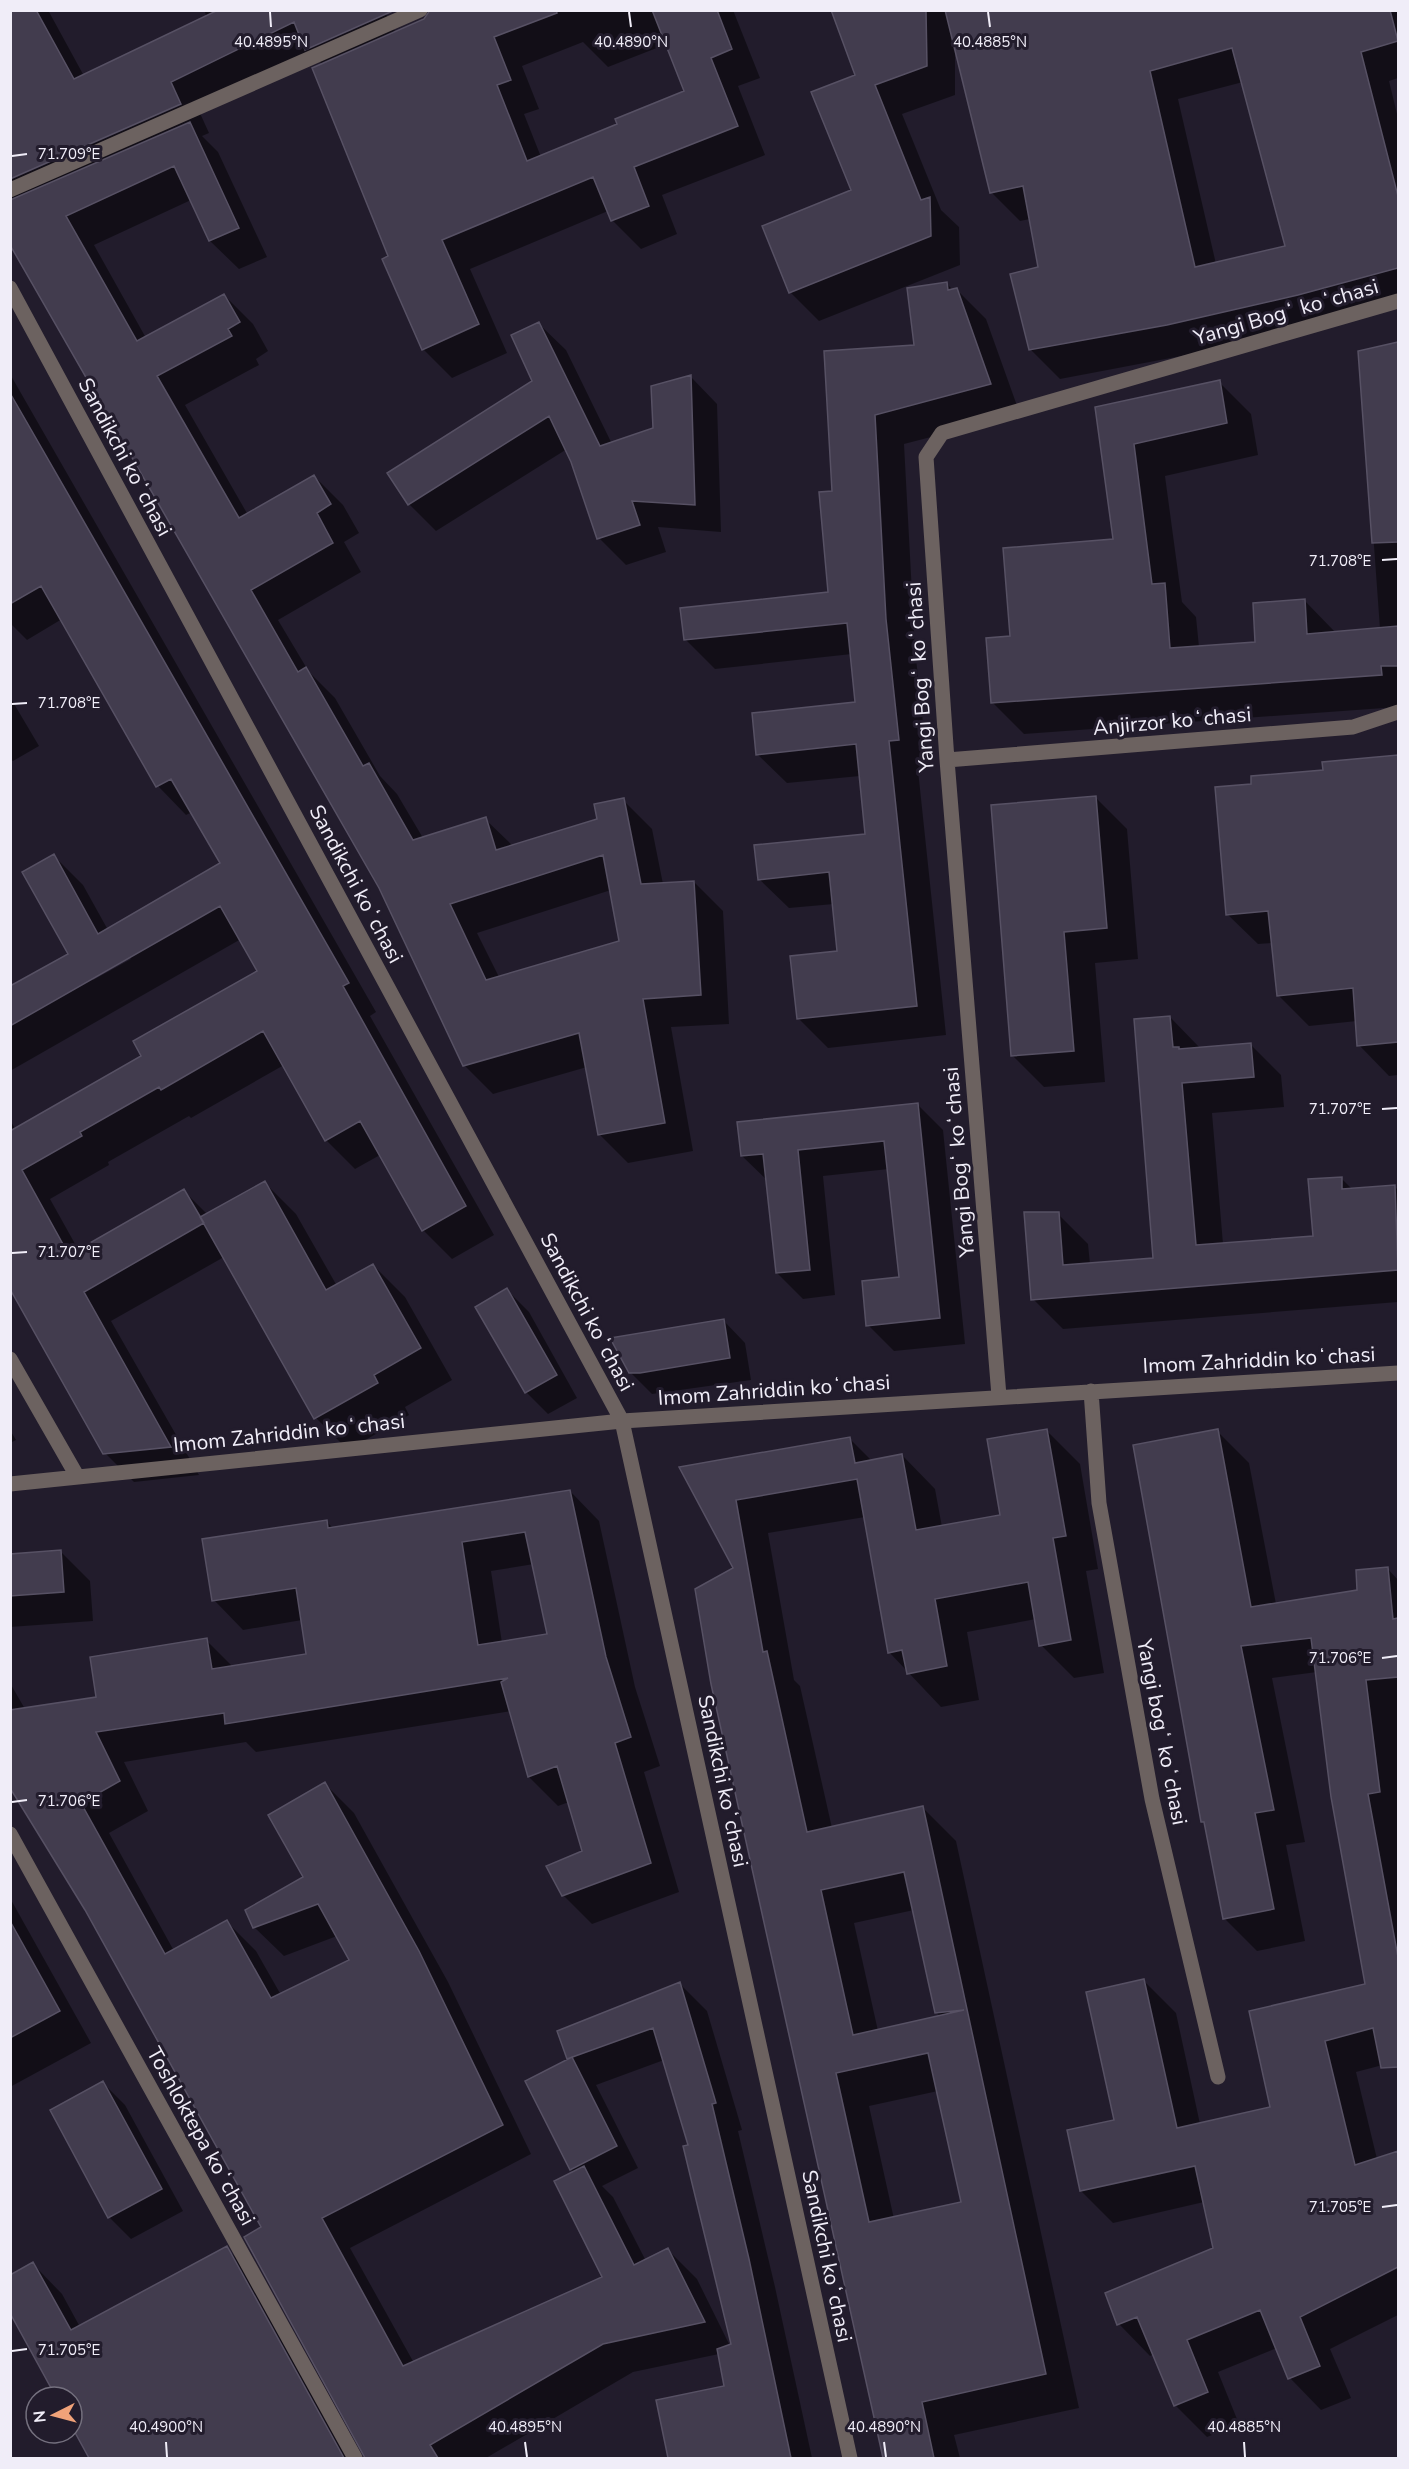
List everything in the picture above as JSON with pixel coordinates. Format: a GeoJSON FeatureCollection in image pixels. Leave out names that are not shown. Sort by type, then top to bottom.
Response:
{"type":"FeatureCollection","features":[{"type":"Feature","properties":{"kind":"street"},"geometry":{"type":"LineString","coordinates":[[10,190],[420,10]]}},
{"type":"Feature","properties":{"kind":"street","name":"Sandikchi koʻchasi"},"geometry":{"type":"LineString","coordinates":[[10,288],[622,1421],[850,2458]]}},
{"type":"Feature","properties":{"kind":"street","name":"Yangi Bogʻ koʻchasi"},"geometry":{"type":"LineString","coordinates":[[999,1396],[947,760],[926,458],[942,433],[1398,301]]}},
{"type":"Feature","properties":{"kind":"street","name":"Anjirzor koʻchasi"},"geometry":{"type":"LineString","coordinates":[[947,760],[1353,727],[1398,712]]}},
{"type":"Feature","properties":{"kind":"street"},"geometry":{"type":"LineString","coordinates":[[10,1359],[77,1476]]}},
{"type":"Feature","properties":{"kind":"street","name":"Imom Zahriddin koʻchasi"},"geometry":{"type":"LineString","coordinates":[[10,1484],[622,1421],[1398,1373]]}},
{"type":"Feature","properties":{"kind":"street","name":"Yangi bogʻ koʻchasi"},"geometry":{"type":"LineString","coordinates":[[1091,1391],[1099,1503],[1152,1799],[1218,2077]]}},
{"type":"Feature","properties":{"kind":"street","name":"Toshloktepa koʻchasi"},"geometry":{"type":"LineString","coordinates":[[10,1834],[355,2458]]}},
{"type":"Feature","properties":{"kind":"building"},"geometry":{"type":"Polygon","coordinates":[[[10,10],[36,10],[74,79],[218,10],[395,10],[305,50],[294,22],[171,82],[181,104],[10,179],[10,10]]]}},
{"type":"Feature","properties":{"kind":"building"},"geometry":{"type":"Polygon","coordinates":[[[430,10],[556,10],[557,13],[494,37],[511,80],[497,85],[527,161],[617,124],[615,119],[684,91],[652,10],[717,10],[732,49],[711,58],[738,126],[634,167],[649,206],[611,221],[593,177],[442,240],[479,324],[422,350],[382,259],[388,256],[312,68],[424,19],[430,10]]]}},
{"type":"Feature","properties":{"kind":"building"},"geometry":{"type":"Polygon","coordinates":[[[831,10],[926,10],[927,66],[875,85],[921,200],[930,197],[931,236],[789,293],[762,226],[851,190],[811,92],[855,75],[831,10]]]}},
{"type":"Feature","properties":{"kind":"building"},"geometry":{"type":"Polygon","coordinates":[[[945,10],[1390,10],[1398,41],[1361,52],[1398,196],[1398,268],[1298,295],[1167,325],[1029,350],[1010,274],[1038,267],[1023,186],[990,193],[945,10]],[[1232,48],[1150,71],[1195,267],[1285,246],[1232,48]]]}},
{"type":"Feature","properties":{"kind":"building"},"geometry":{"type":"Polygon","coordinates":[[[190,122],[239,228],[209,241],[174,166],[66,216],[137,341],[224,294],[240,322],[228,329],[232,336],[157,376],[239,518],[314,475],[331,504],[317,513],[333,543],[251,590],[298,672],[306,667],[363,766],[369,763],[413,840],[486,817],[496,850],[597,819],[594,804],[624,798],[641,884],[694,881],[701,995],[643,999],[665,1123],[598,1135],[579,1033],[463,1066],[379,888],[10,245],[10,200],[190,122]],[[603,855],[450,904],[486,980],[619,941],[603,855]]]}},
{"type":"Feature","properties":{"kind":"building"},"geometry":{"type":"Polygon","coordinates":[[[947,282],[948,290],[957,288],[991,384],[875,415],[886,619],[899,740],[889,741],[917,1006],[797,1019],[790,956],[837,951],[829,872],[758,880],[754,845],[865,834],[856,744],[756,755],[752,713],[855,702],[847,623],[684,640],[680,608],[828,592],[819,492],[832,491],[824,351],[914,345],[907,288],[947,282]]]}},
{"type":"Feature","properties":{"kind":"building"},"geometry":{"type":"Polygon","coordinates":[[[539,322],[600,446],[653,428],[651,386],[691,375],[695,505],[632,501],[640,525],[597,539],[571,462],[549,416],[408,505],[387,473],[532,381],[511,335],[539,322]]]}},
{"type":"Feature","properties":{"kind":"building"},"geometry":{"type":"Polygon","coordinates":[[[1398,342],[1398,542],[1372,543],[1358,351],[1398,342]]]}},
{"type":"Feature","properties":{"kind":"building"},"geometry":{"type":"Polygon","coordinates":[[[1220,380],[1227,423],[1134,444],[1152,584],[1165,583],[1170,648],[1255,642],[1253,603],[1305,599],[1307,634],[1398,626],[1398,666],[1381,666],[1382,675],[991,703],[986,638],[1010,636],[1003,548],[1113,539],[1095,407],[1220,380]]]}},
{"type":"Feature","properties":{"kind":"building"},"geometry":{"type":"Polygon","coordinates":[[[10,393],[349,983],[343,986],[466,1206],[422,1231],[360,1121],[325,1141],[263,1031],[161,1090],[159,1087],[80,1132],[82,1136],[22,1170],[69,1255],[184,1189],[204,1223],[84,1292],[171,1447],[103,1454],[10,1289],[10,1131],[141,1056],[133,1041],[257,971],[220,906],[10,1026],[10,986],[68,954],[22,872],[54,854],[98,934],[220,863],[171,779],[156,787],[41,586],[10,604],[10,393]]]}},
{"type":"Feature","properties":{"kind":"building"},"geometry":{"type":"Polygon","coordinates":[[[1398,755],[1398,1042],[1357,1046],[1353,988],[1277,996],[1268,911],[1226,915],[1215,787],[1251,784],[1251,776],[1323,770],[1322,762],[1398,755]]]}},
{"type":"Feature","properties":{"kind":"building"},"geometry":{"type":"Polygon","coordinates":[[[1096,796],[1107,928],[1064,932],[1074,1051],[1011,1056],[991,805],[1096,796]]]}},
{"type":"Feature","properties":{"kind":"building"},"geometry":{"type":"Polygon","coordinates":[[[1170,1016],[1173,1047],[1179,1047],[1179,1049],[1251,1043],[1254,1077],[1182,1083],[1196,1245],[1313,1236],[1308,1179],[1342,1177],[1342,1189],[1395,1185],[1398,1270],[1031,1300],[1024,1212],[1059,1212],[1063,1265],[1153,1258],[1134,1019],[1170,1016]]]}},
{"type":"Feature","properties":{"kind":"building"},"geometry":{"type":"Polygon","coordinates":[[[918,1103],[940,1318],[866,1326],[862,1281],[899,1277],[884,1141],[798,1150],[810,1270],[776,1273],[763,1154],[741,1156],[737,1122],[918,1103]]]}},
{"type":"Feature","properties":{"kind":"building"},"geometry":{"type":"Polygon","coordinates":[[[265,1181],[326,1290],[373,1264],[421,1348],[374,1375],[378,1383],[314,1419],[200,1217],[265,1181]]]}},
{"type":"Feature","properties":{"kind":"building"},"geometry":{"type":"Polygon","coordinates":[[[507,1288],[557,1375],[525,1393],[475,1307],[507,1288]]]}},
{"type":"Feature","properties":{"kind":"building"},"geometry":{"type":"Polygon","coordinates":[[[724,1319],[730,1358],[640,1373],[629,1373],[610,1338],[724,1319]]]}},
{"type":"Feature","properties":{"kind":"building"},"geometry":{"type":"Polygon","coordinates":[[[1047,1429],[1066,1536],[1053,1538],[1071,1640],[1039,1646],[1028,1582],[935,1599],[947,1666],[907,1674],[902,1650],[888,1653],[857,1479],[736,1500],[763,1652],[767,1651],[807,1832],[923,1806],[1046,2374],[922,2402],[934,2458],[883,2458],[711,1684],[695,1589],[733,1568],[679,1467],[850,1437],[855,1463],[902,1454],[916,1530],[1000,1515],[987,1439],[1047,1429]],[[904,1872],[821,1890],[853,2035],[964,2010],[935,2013],[904,1872]],[[928,2053],[836,2073],[869,2222],[961,2202],[928,2053]]]}},
{"type":"Feature","properties":{"kind":"building"},"geometry":{"type":"Polygon","coordinates":[[[1218,1429],[1251,1607],[1357,1590],[1356,1570],[1388,1567],[1393,1619],[1398,1618],[1398,1677],[1366,1680],[1380,1792],[1368,1794],[1398,1957],[1398,2067],[1381,2068],[1373,2028],[1325,2041],[1355,2165],[1398,2151],[1398,2267],[1300,2317],[1320,2366],[1288,2379],[1260,2310],[1187,2340],[1208,2392],[1174,2406],[1137,2317],[1117,2325],[1105,2293],[1213,2248],[1195,2166],[1080,2191],[1067,2130],[1114,2120],[1086,1992],[1144,1979],[1177,2128],[1270,2107],[1249,2011],[1365,1984],[1331,1797],[1311,1638],[1241,1646],[1274,1810],[1255,1813],[1274,1909],[1223,1919],[1204,1822],[1201,1822],[1133,1445],[1218,1429]]]}},
{"type":"Feature","properties":{"kind":"building"},"geometry":{"type":"Polygon","coordinates":[[[570,1490],[606,1657],[631,1737],[615,1743],[651,1863],[562,1896],[546,1866],[582,1851],[557,1766],[528,1777],[501,1682],[508,1678],[225,1724],[224,1713],[96,1732],[120,1781],[81,1803],[165,1954],[227,1920],[271,1998],[349,1960],[318,1904],[253,1928],[245,1910],[303,1877],[268,1815],[325,1782],[419,1951],[503,2125],[322,2218],[403,2366],[602,2277],[554,2181],[584,2166],[634,2265],[668,2248],[705,2322],[603,2344],[430,2445],[438,2458],[365,2458],[244,2237],[261,2227],[85,1910],[10,1788],[10,1710],[96,1697],[90,1657],[207,1638],[212,1669],[306,1654],[296,1588],[212,1601],[202,1539],[327,1520],[328,1528],[570,1490]],[[525,1532],[462,1542],[478,1645],[547,1634],[525,1532]]]}},
{"type":"Feature","properties":{"kind":"building"},"geometry":{"type":"Polygon","coordinates":[[[61,1550],[64,1592],[10,1596],[10,1554],[61,1550]]]}},
{"type":"Feature","properties":{"kind":"building"},"geometry":{"type":"Polygon","coordinates":[[[10,1921],[60,2011],[10,2038],[10,1921]]]}},
{"type":"Feature","properties":{"kind":"building"},"geometry":{"type":"Polygon","coordinates":[[[680,1982],[716,2103],[712,2104],[749,2259],[791,2458],[668,2458],[656,2400],[724,2386],[717,2349],[731,2344],[683,2146],[688,2145],[653,2028],[567,2059],[557,2031],[680,1982]]]}},
{"type":"Feature","properties":{"kind":"building"},"geometry":{"type":"Polygon","coordinates":[[[572,2057],[617,2146],[570,2170],[525,2081],[572,2057]]]}},
{"type":"Feature","properties":{"kind":"building"},"geometry":{"type":"Polygon","coordinates":[[[103,2081],[162,2189],[108,2218],[50,2110],[103,2081]]]}},
{"type":"Feature","properties":{"kind":"building"},"geometry":{"type":"Polygon","coordinates":[[[227,2246],[344,2458],[89,2458],[82,2445],[84,2445],[84,2385],[49,2385],[10,2313],[10,2275],[33,2262],[71,2330],[227,2246]]]}}]}
